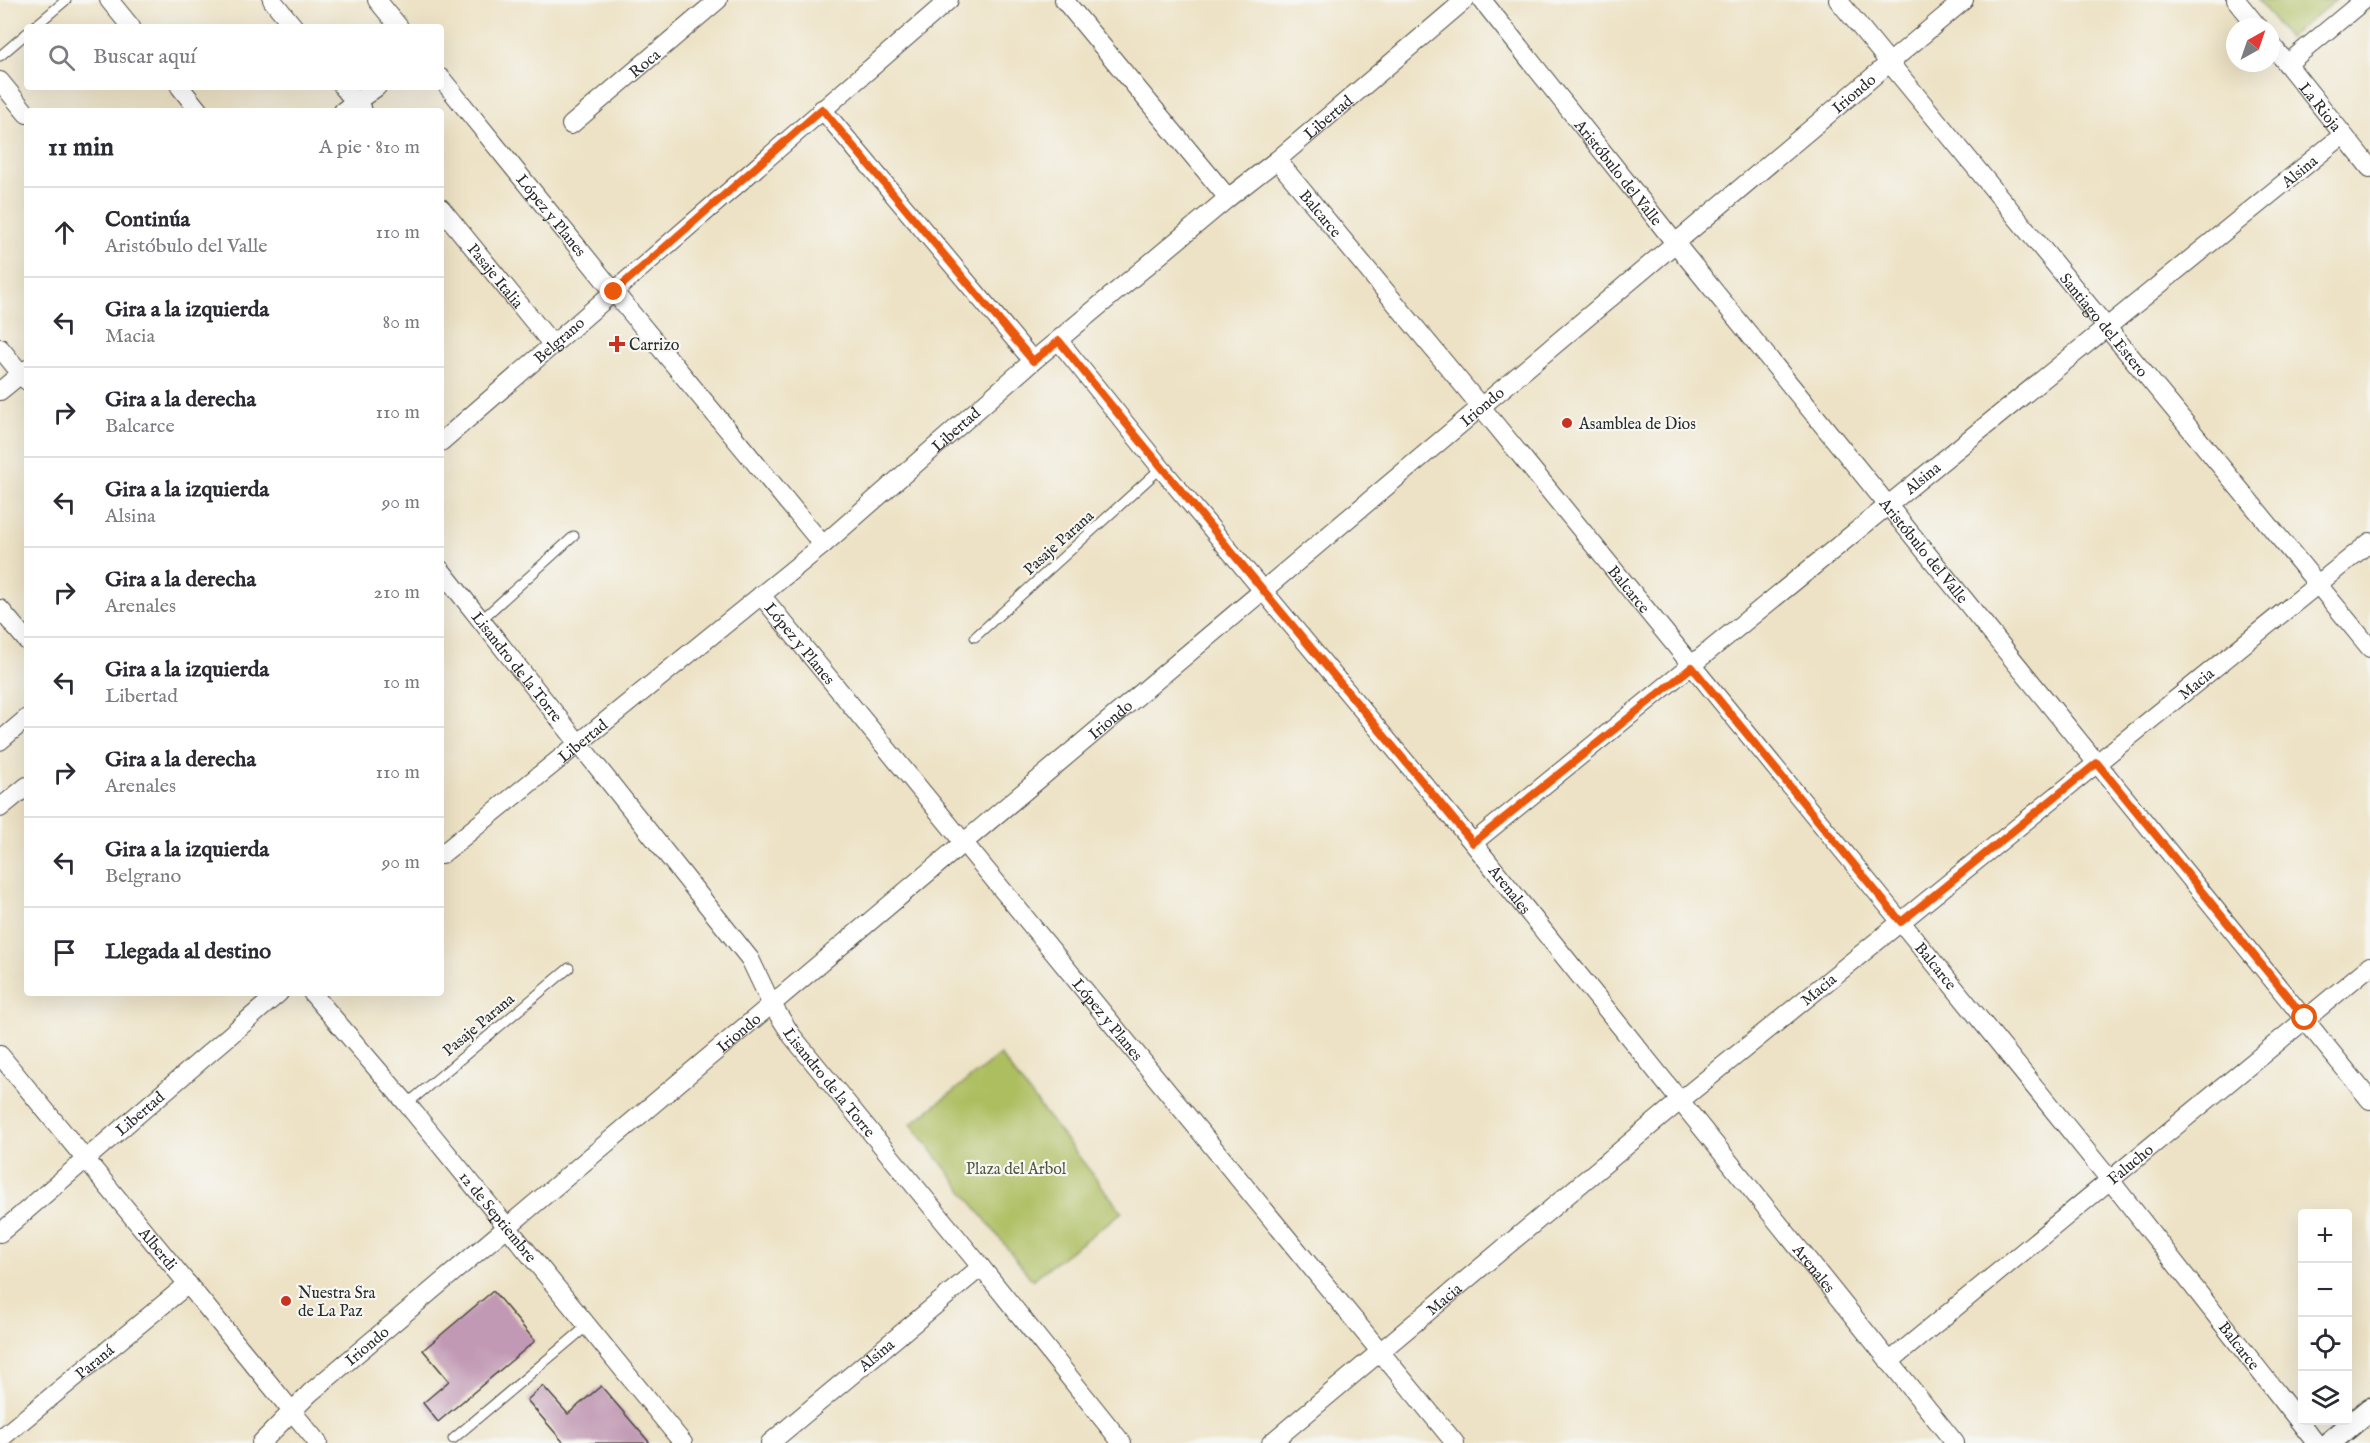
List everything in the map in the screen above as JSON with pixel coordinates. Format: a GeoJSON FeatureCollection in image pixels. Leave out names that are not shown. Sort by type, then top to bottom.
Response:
{"type":"FeatureCollection","features":[{"type":"Feature","properties":{"kind":"street"},"geometry":{"type":"LineString","coordinates":[[109,0],[129,24]]}},
{"type":"Feature","properties":{"kind":"street"},"geometry":{"type":"LineString","coordinates":[[272,0],[292,24]]}},
{"type":"Feature","properties":{"kind":"street"},"geometry":{"type":"LineString","coordinates":[[377,0],[397,24]]}},
{"type":"Feature","properties":{"kind":"street","name":"Roca"},"geometry":{"type":"LineString","coordinates":[[571,124],[718,0]]}},
{"type":"Feature","properties":{"kind":"street","name":"Belgrano"},"geometry":{"type":"LineString","coordinates":[[444,439],[949,0]]}},
{"type":"Feature","properties":{"kind":"street"},"geometry":{"type":"LineString","coordinates":[[1064,0],[1228,198]]}},
{"type":"Feature","properties":{"kind":"street","name":"Libertad"},"geometry":{"type":"LineString","coordinates":[[444,853],[823,545],[1033,361],[1228,198],[1277,160],[1465,0]]}},
{"type":"Feature","properties":{"kind":"street","name":"Aristóbulo del Valle"},"geometry":{"type":"LineString","coordinates":[[1482,0],[1676,244],[2370,1100]]}},
{"type":"Feature","properties":{"kind":"street","name":"Santiago del Estero"},"geometry":{"type":"LineString","coordinates":[[1838,0],[2370,648]]}},
{"type":"Feature","properties":{"kind":"street","name":"Iriondo"},"geometry":{"type":"LineString","coordinates":[[261,1443],[310,1393],[507,1226],[1482,408],[1964,0]]}},
{"type":"Feature","properties":{"kind":"street"},"geometry":{"type":"LineString","coordinates":[[2236,0],[2251,18]]}},
{"type":"Feature","properties":{"kind":"street"},"geometry":{"type":"LineString","coordinates":[[2287,64],[2364,0]]}},
{"type":"Feature","properties":{"kind":"street","name":"La Rioja"},"geometry":{"type":"LineString","coordinates":[[2280,55],[2370,168]]}},
{"type":"Feature","properties":{"kind":"street"},"geometry":{"type":"LineString","coordinates":[[0,81],[24,110]]}},
{"type":"Feature","properties":{"kind":"street","name":"López y Planes"},"geometry":{"type":"LineString","coordinates":[[444,82],[823,545]]}},
{"type":"Feature","properties":{"kind":"street"},"geometry":{"type":"LineString","coordinates":[[182,90],[197,108]]}},
{"type":"Feature","properties":{"kind":"street"},"geometry":{"type":"LineString","coordinates":[[345,90],[354,108],[374,90]]}},
{"type":"Feature","properties":{"kind":"street"},"geometry":{"type":"LineString","coordinates":[[822,109],[1033,361]]}},
{"type":"Feature","properties":{"kind":"street","name":"Alsina"},"geometry":{"type":"LineString","coordinates":[[1473,843],[2343,135]]}},
{"type":"Feature","properties":{"kind":"street","name":"Balcarce"},"geometry":{"type":"LineString","coordinates":[[1277,160],[1482,408],[2110,1180],[2316,1443]]}},
{"type":"Feature","properties":{"kind":"street","name":"Pasaje Italia"},"geometry":{"type":"LineString","coordinates":[[444,212],[552,344]]}},
{"type":"Feature","properties":{"kind":"street","name":"Arenales"},"geometry":{"type":"LineString","coordinates":[[1059,341],[1161,468],[1473,843],[1955,1443]]}},
{"type":"Feature","properties":{"kind":"street"},"geometry":{"type":"LineString","coordinates":[[0,348],[24,373]]}},
{"type":"Feature","properties":{"kind":"street"},"geometry":{"type":"LineString","coordinates":[[0,391],[24,375]]}},
{"type":"Feature","properties":{"kind":"street","name":"Macia"},"geometry":{"type":"LineString","coordinates":[[1271,1443],[1681,1100],[2370,542]]}},
{"type":"Feature","properties":{"kind":"street","name":"Lisandro de la Torre"},"geometry":{"type":"LineString","coordinates":[[444,574],[750,959],[771,1003],[792,1036],[1122,1443]]}},
{"type":"Feature","properties":{"kind":"street","name":"López y Planes"},"geometry":{"type":"LineString","coordinates":[[761,595],[1455,1443]]}},
{"type":"Feature","properties":{"kind":"street"},"geometry":{"type":"LineString","coordinates":[[0,609],[24,637]]}},
{"type":"Feature","properties":{"kind":"street"},"geometry":{"type":"LineString","coordinates":[[0,741],[24,721]]}},
{"type":"Feature","properties":{"kind":"street"},"geometry":{"type":"LineString","coordinates":[[0,808],[24,788]]}},
{"type":"Feature","properties":{"kind":"street","name":"Falucho"},"geometry":{"type":"LineString","coordinates":[[1889,1362],[2370,966]]}},
{"type":"Feature","properties":{"kind":"street","name":"Libertad"},"geometry":{"type":"LineString","coordinates":[[0,1233],[276,996]]}},
{"type":"Feature","properties":{"kind":"street","name":"12 de Septiembre"},"geometry":{"type":"LineString","coordinates":[[315,996],[407,1104],[683,1443]]}},
{"type":"Feature","properties":{"kind":"street","name":"Alberdi"},"geometry":{"type":"LineString","coordinates":[[0,1055],[318,1443]]}},
{"type":"Feature","properties":{"kind":"street","name":"Alsina"},"geometry":{"type":"LineString","coordinates":[[770,1443],[981,1267]]}},
{"type":"Feature","properties":{"kind":"street","name":"Paraná"},"geometry":{"type":"LineString","coordinates":[[0,1438],[188,1284]]}},
{"type":"Feature","properties":{"kind":"street"},"geometry":{"type":"LineString","coordinates":[[2329,1443],[2370,1409]]}},
{"type":"Feature","properties":{"kind":"lane"},"geometry":{"type":"LineString","coordinates":[[38,24],[66,0]]}},
{"type":"Feature","properties":{"kind":"lane"},"geometry":{"type":"LineString","coordinates":[[0,56],[24,36]]}},
{"type":"Feature","properties":{"kind":"lane","name":"Pasaje Parana"},"geometry":{"type":"LineString","coordinates":[[975,637],[1161,468]]}},
{"type":"Feature","properties":{"kind":"lane"},"geometry":{"type":"LineString","coordinates":[[481,620],[574,536]]}},
{"type":"Feature","properties":{"kind":"lane","name":"Pasaje Parana"},"geometry":{"type":"LineString","coordinates":[[407,1104],[569,968]]}},
{"type":"Feature","properties":{"kind":"lane"},"geometry":{"type":"LineString","coordinates":[[453,1439],[587,1326]]}},
{"type":"Feature","properties":{"kind":"green space"},"geometry":{"type":"Polygon","coordinates":[[[2258,0],[2336,0],[2288,38],[2280,28],[2280,18],[2272,18],[2258,0]]]}},
{"type":"Feature","properties":{"kind":"green space","name":"Plaza del Arbol"},"geometry":{"type":"Polygon","coordinates":[[[1000,1055],[1122,1212],[1032,1280],[911,1124],[1000,1055]]]}},
{"type":"Feature","properties":{"kind":"building"},"geometry":{"type":"Polygon","coordinates":[[[493,1291],[535,1341],[438,1422],[423,1403],[449,1381],[423,1350],[493,1291]]]}},
{"type":"Feature","properties":{"kind":"building"},"geometry":{"type":"Polygon","coordinates":[[[543,1386],[568,1414],[601,1386],[650,1443],[564,1443],[527,1400],[543,1386]]]}},
{"type":"Feature","properties":{"kind":"place","name":"Carrizo"},"geometry":{"type":"Point","coordinates":[617,344]}},
{"type":"Feature","properties":{"kind":"place","name":"Asamblea de Dios"},"geometry":{"type":"Point","coordinates":[1567,423]}},
{"type":"Feature","properties":{"kind":"place","name":"Nuestra Sra de La Paz"},"geometry":{"type":"Point","coordinates":[286,1301]}},
{"type":"Feature","properties":{"kind":"route"},"geometry":{"type":"LineString","coordinates":[[614,292],[822,109],[1033,361],[1059,341],[1161,468],[1473,843],[1692,667],[1901,922],[2097,763],[2305,1018]]}}]}
